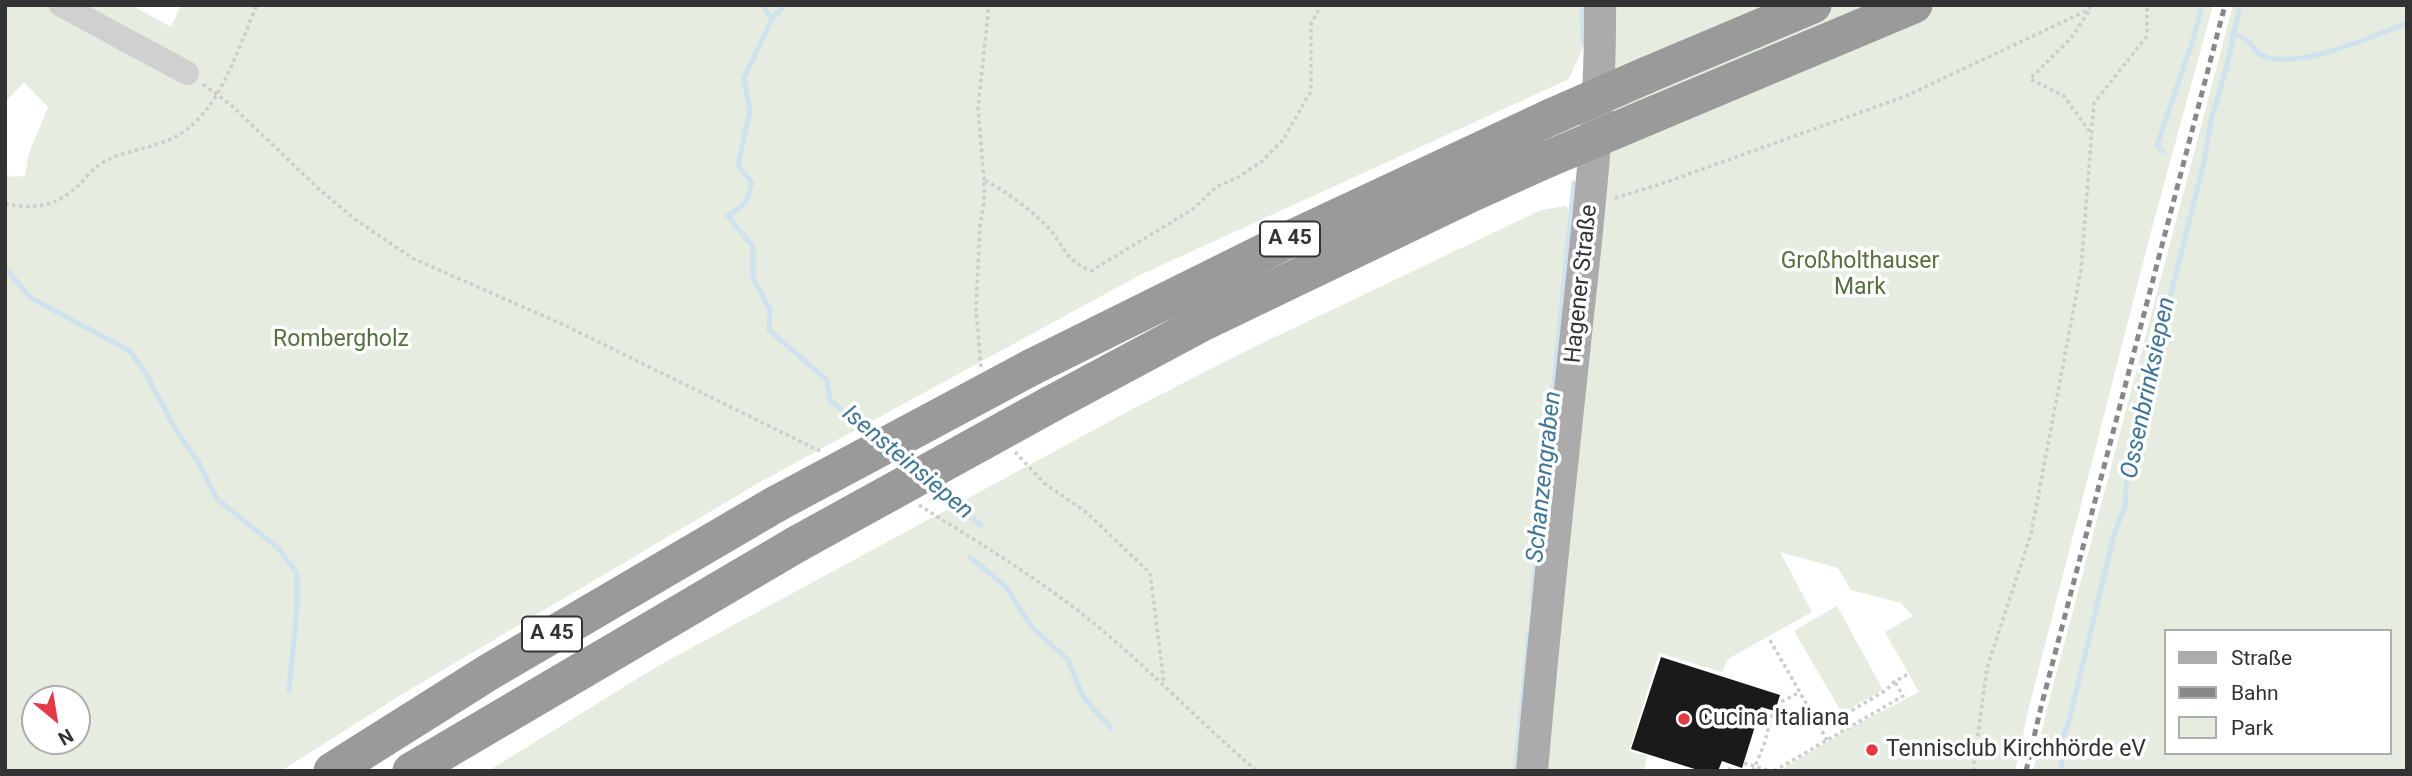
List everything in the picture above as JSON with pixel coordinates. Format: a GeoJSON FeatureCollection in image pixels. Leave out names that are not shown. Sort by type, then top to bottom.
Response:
{"type":"FeatureCollection","features":[{"type":"Feature","properties":{"kind":"highway","name":"A 45"},"geometry":{"type":"LineString","coordinates":[[332,771],[489,672],[776,504],[1032,367],[1286,241],[1550,117],[1813,5]]}},
{"type":"Feature","properties":{"kind":"highway","name":"A 45"},"geometry":{"type":"LineString","coordinates":[[411,771],[797,544],[1204,322],[1548,159],[1914,5]]}},
{"type":"Feature","properties":{"kind":"main road","name":"Hagener Straße"},"geometry":{"type":"LineString","coordinates":[[1532,771],[1590,203],[1600,70],[1600,5]]}},
{"type":"Feature","properties":{"kind":"street"},"geometry":{"type":"LineString","coordinates":[[61,5],[187,73]]}},
{"type":"Feature","properties":{"kind":"path"},"geometry":{"type":"LineString","coordinates":[[5,204],[30,208],[52,205],[101,163],[186,131],[218,95],[257,5]]}},
{"type":"Feature","properties":{"kind":"path"},"geometry":{"type":"LineString","coordinates":[[984,180],[978,108],[989,5]]}},
{"type":"Feature","properties":{"kind":"path"},"geometry":{"type":"LineString","coordinates":[[1973,771],[1987,668],[2031,534],[2081,270],[2094,103],[2147,36],[2147,5]]}},
{"type":"Feature","properties":{"kind":"path"},"geometry":{"type":"LineString","coordinates":[[1590,203],[1661,184],[1906,96],[2090,7]]}},
{"type":"Feature","properties":{"kind":"path"},"geometry":{"type":"LineString","coordinates":[[2090,7],[2072,37],[2030,79],[2064,96],[2092,135]]}},
{"type":"Feature","properties":{"kind":"path"},"geometry":{"type":"LineString","coordinates":[[187,73],[258,129],[321,191],[356,220],[411,258],[562,324]]}},
{"type":"Feature","properties":{"kind":"path"},"geometry":{"type":"LineString","coordinates":[[1770,640],[1827,740]]}},
{"type":"Feature","properties":{"kind":"path"},"geometry":{"type":"LineString","coordinates":[[1813,715],[1826,716],[1834,712],[1842,716],[1909,674]]}},
{"type":"Feature","properties":{"kind":"path"},"geometry":{"type":"LineString","coordinates":[[1744,763],[1772,771],[1903,696],[1895,681]]}},
{"type":"Feature","properties":{"kind":"path"},"geometry":{"type":"LineString","coordinates":[[1164,685],[1215,736],[1257,771]]}},
{"type":"Feature","properties":{"kind":"path"},"geometry":{"type":"LineString","coordinates":[[1754,768],[1765,743],[1771,716],[1778,712],[1781,702],[1800,692]]}},
{"type":"Feature","properties":{"kind":"path"},"geometry":{"type":"LineString","coordinates":[[1819,725],[1832,718]]}},
{"type":"Feature","properties":{"kind":"path"},"geometry":{"type":"LineString","coordinates":[[1729,771],[1731,765]]}},
{"type":"Feature","properties":{"kind":"green space","name":"Rombergholz"},"geometry":{"type":"Polygon","coordinates":[[[5,5],[131,5],[171,27],[181,5],[1588,5],[1588,37],[1569,79],[1140,275],[762,481],[404,693],[281,771],[5,771],[5,173],[11,177],[25,176],[29,153],[48,107],[24,82],[5,102],[5,5]]]}},
{"type":"Feature","properties":{"kind":"green space","name":"Großholthauser Mark"},"geometry":{"type":"Polygon","coordinates":[[[1600,5],[2213,5],[2152,228],[2015,771],[1779,771],[1850,728],[1919,692],[1885,632],[1913,616],[1901,603],[1851,590],[1838,568],[1780,552],[1812,612],[1728,659],[1722,672],[1659,653],[1629,751],[1647,756],[1644,771],[1544,771],[1600,5]]]}},
{"type":"Feature","properties":{"kind":"green space"},"geometry":{"type":"Polygon","coordinates":[[[2233,5],[2407,5],[2407,771],[2033,771],[2047,709],[2233,5]]]}},
{"type":"Feature","properties":{"kind":"green space"},"geometry":{"type":"Polygon","coordinates":[[[1566,206],[1574,218],[1521,771],[488,771],[658,666],[1140,405],[1248,350],[1541,210],[1566,206]]]}},
{"type":"Feature","properties":{"kind":"green space"},"geometry":{"type":"Polygon","coordinates":[[[1837,606],[1883,690],[1842,713],[1794,631],[1837,606]]]}},
{"type":"Feature","properties":{"kind":"building"},"geometry":{"type":"Polygon","coordinates":[[[1661,657],[1780,695],[1775,711],[1761,707],[1742,768],[1722,761],[1718,771],[1701,771],[1631,749],[1661,657]]]}},
{"type":"Feature","properties":{"kind":"waterway","name":"Isensteinsiepen"},"geometry":{"type":"LineString","coordinates":[[762,5],[772,19],[744,78],[750,111],[738,165],[752,183],[746,202],[728,216],[753,247],[753,278],[770,310],[769,330],[827,380],[830,400],[873,436]]}},
{"type":"Feature","properties":{"kind":"waterway"},"geometry":{"type":"LineString","coordinates":[[772,19],[785,5]]}},
{"type":"Feature","properties":{"kind":"waterway","name":"Schanzengraben"},"geometry":{"type":"LineString","coordinates":[[1583,5],[1583,41]]}},
{"type":"Feature","properties":{"kind":"waterway"},"geometry":{"type":"LineString","coordinates":[[2163,151],[2157,145],[2194,37],[2202,5]]}},
{"type":"Feature","properties":{"kind":"waterway","name":"Ossenbrinksiepen"},"geometry":{"type":"LineString","coordinates":[[2062,771],[2061,740],[2068,725],[2115,531],[2125,507],[2127,473],[2134,441],[2204,162],[2211,120],[2227,66],[2240,5]]}},
{"type":"Feature","properties":{"kind":"waterway"},"geometry":{"type":"LineString","coordinates":[[2232,34],[2245,39],[2266,57],[2298,59],[2356,43],[2407,23]]}},
{"type":"Feature","properties":{"kind":"waterway","name":"Schanzengraben"},"geometry":{"type":"LineString","coordinates":[[1532,601],[1574,183]]}},
{"type":"Feature","properties":{"kind":"waterway"},"geometry":{"type":"LineString","coordinates":[[5,268],[31,298],[130,351],[148,377],[175,429],[198,461],[217,499],[278,548],[297,573],[297,609],[289,690]]}},
{"type":"Feature","properties":{"kind":"waterway","name":"Isensteinsiepen"},"geometry":{"type":"LineString","coordinates":[[932,484],[981,525]]}},
{"type":"Feature","properties":{"kind":"waterway","name":"Isensteinsiepen"},"geometry":{"type":"LineString","coordinates":[[970,557],[1005,586],[1032,627],[1068,660],[1083,697],[1111,728]]}},
{"type":"Feature","properties":{"kind":"waterway","name":"Schanzengraben"},"geometry":{"type":"LineString","coordinates":[[1515,771],[1529,635]]}},
{"type":"Feature","properties":{"kind":"railway"},"geometry":{"type":"LineString","coordinates":[[2026,771],[2225,5]]}},
{"type":"Feature","properties":{"kind":"place","name":"Cucina Italiana"},"geometry":{"type":"Point","coordinates":[1684,719]}},
{"type":"Feature","properties":{"kind":"place","name":"Tennisclub Kirchhörde eV"},"geometry":{"type":"Point","coordinates":[1872,750]}}]}
